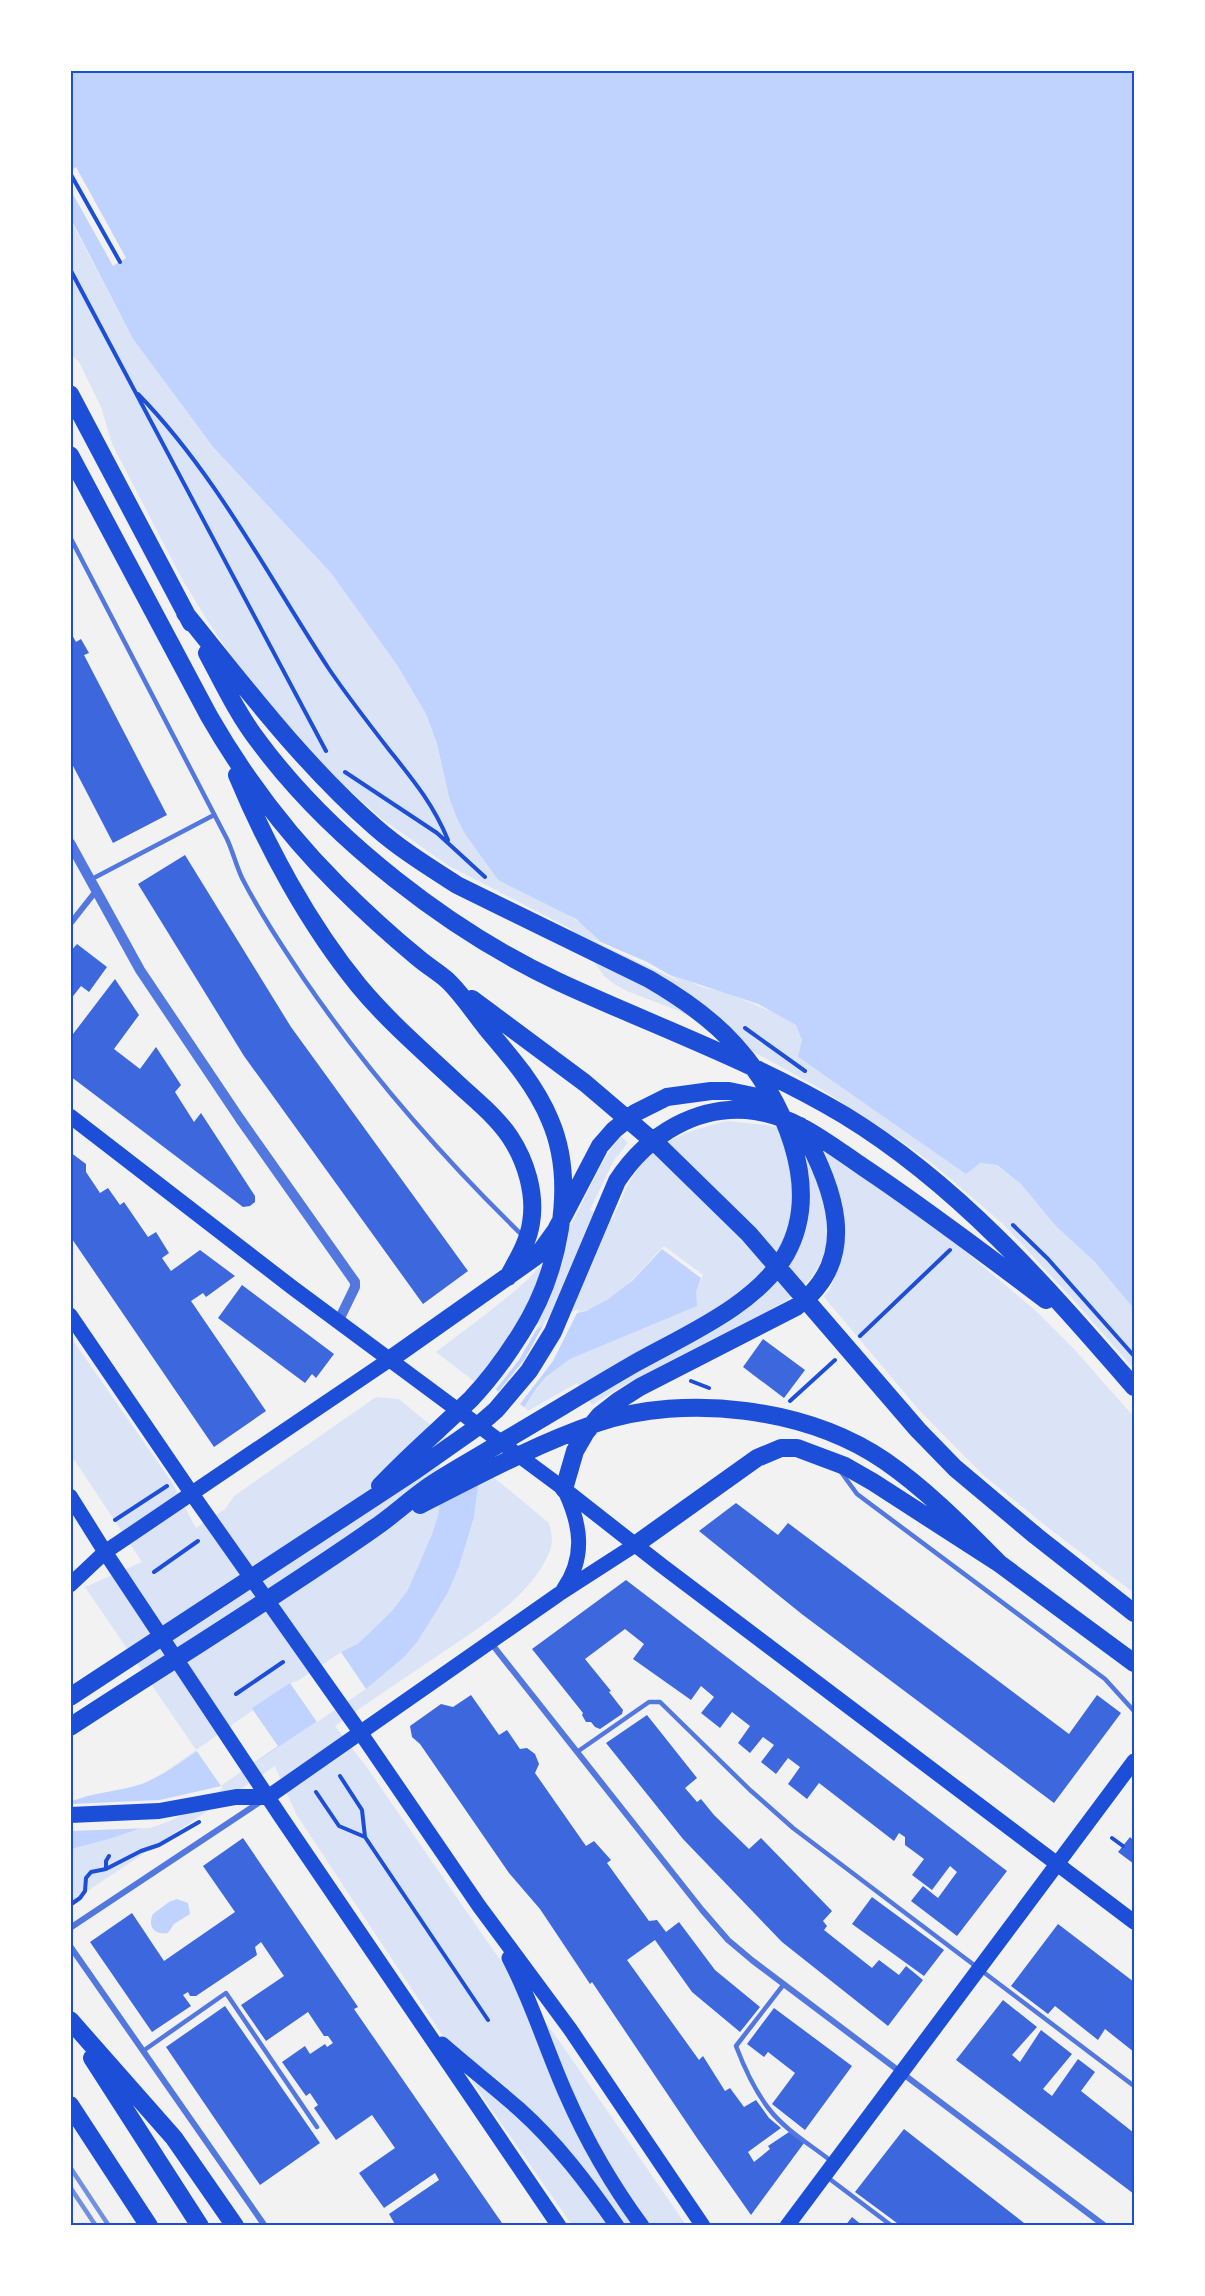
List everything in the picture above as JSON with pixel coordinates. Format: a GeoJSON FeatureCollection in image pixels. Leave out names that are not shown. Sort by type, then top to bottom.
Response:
{"type":"FeatureCollection","features":[{"type":"Feature","properties":{"kind":"highway"},"geometry":{"type":"LineString","coordinates":[[70,394],[232,700],[258,741],[331,823],[406,886],[508,956],[558,981],[734,1058],[846,1117],[920,1169],[967,1209],[1022,1262],[1134,1387]]}},
{"type":"Feature","properties":{"kind":"highway"},"geometry":{"type":"LineString","coordinates":[[70,455],[220,734],[255,787],[306,851],[363,910],[447,981],[551,1056],[620,1112],[697,1181],[785,1273],[878,1383],[955,1468],[1035,1536],[1134,1613]]}},
{"type":"Feature","properties":{"kind":"highway"},"geometry":{"type":"LineString","coordinates":[[185,613],[314,768],[377,828],[457,885],[672,992],[715,1026],[761,1072],[792,1112],[828,1187],[836,1221],[835,1251],[830,1267],[812,1294],[796,1307],[640,1387],[600,1415],[586,1432],[575,1451],[564,1489]]}},
{"type":"Feature","properties":{"kind":"highway"},"geometry":{"type":"LineString","coordinates":[[220,734],[250,807],[303,904],[336,955],[360,987],[384,1013],[493,1116],[510,1137],[522,1160],[530,1190],[532,1213],[527,1240],[508,1277]]}},
{"type":"Feature","properties":{"kind":"highway"},"geometry":{"type":"LineString","coordinates":[[360,1507],[408,1455],[466,1404],[487,1381],[522,1332],[542,1292],[556,1246],[562,1216],[563,1168],[551,1121],[528,1080],[447,981]]}},
{"type":"Feature","properties":{"kind":"highway"},"geometry":{"type":"LineString","coordinates":[[70,1727],[375,1528],[426,1489],[742,1302],[757,1290],[776,1269],[787,1252],[796,1229],[801,1187],[798,1162],[785,1125],[756,1072],[735,1045]]}},
{"type":"Feature","properties":{"kind":"highway"},"geometry":{"type":"LineString","coordinates":[[389,1360],[538,1255],[548,1243],[591,1161],[608,1136],[644,1107],[661,1099],[686,1093],[729,1091],[768,1102],[794,1123],[905,1196],[1082,1327]]}},
{"type":"Feature","properties":{"kind":"highway"},"geometry":{"type":"LineString","coordinates":[[70,1697],[473,1430],[511,1395],[553,1332],[617,1181],[627,1166],[649,1143],[681,1122],[711,1114],[746,1110],[771,1114],[794,1123]]}},
{"type":"Feature","properties":{"kind":"highway"},"geometry":{"type":"LineString","coordinates":[[375,1528],[490,1470],[590,1425],[648,1412],[704,1409],[753,1413],[792,1421],[855,1444],[884,1461],[907,1479],[956,1521],[1000,1564]]}},
{"type":"Feature","properties":{"kind":"highway"},"geometry":{"type":"LineString","coordinates":[[634,1545],[752,1461],[773,1450],[784,1447],[797,1448],[834,1462],[873,1482],[1000,1564],[1134,1663]]}},
{"type":"Feature","properties":{"kind":"highway"},"geometry":{"type":"LineString","coordinates":[[70,1815],[159,1811],[244,1796],[268,1797]]}},
{"type":"Feature","properties":{"kind":"highway"},"geometry":{"type":"LineString","coordinates":[[70,2020],[174,2138],[235,2226]]}},
{"type":"Feature","properties":{"kind":"highway"},"geometry":{"type":"LineString","coordinates":[[70,2026],[200,2226]]}},
{"type":"Feature","properties":{"kind":"highway"},"geometry":{"type":"LineString","coordinates":[[70,2105],[149,2226]]}},
{"type":"Feature","properties":{"kind":"main road"},"geometry":{"type":"LineString","coordinates":[[70,1116],[338,1322],[564,1489],[634,1545],[1134,1922]]}},
{"type":"Feature","properties":{"kind":"main road"},"geometry":{"type":"LineString","coordinates":[[70,1315],[479,1906],[564,2021],[703,2226]]}},
{"type":"Feature","properties":{"kind":"main road"},"geometry":{"type":"LineString","coordinates":[[70,1585],[105,1552],[389,1360]]}},
{"type":"Feature","properties":{"kind":"main road"},"geometry":{"type":"LineString","coordinates":[[559,1594],[575,1566],[579,1534],[574,1513],[564,1489]]}},
{"type":"Feature","properties":{"kind":"main road"},"geometry":{"type":"LineString","coordinates":[[70,1496],[268,1797],[559,2226]]}},
{"type":"Feature","properties":{"kind":"main road"},"geometry":{"type":"LineString","coordinates":[[268,1797],[559,1594],[634,1545]]}},
{"type":"Feature","properties":{"kind":"main road"},"geometry":{"type":"LineString","coordinates":[[788,2226],[1059,1865],[1134,1761]]}},
{"type":"Feature","properties":{"kind":"main road"},"geometry":{"type":"LineString","coordinates":[[479,1906],[529,1997],[574,2112],[607,2173],[642,2226]]}},
{"type":"Feature","properties":{"kind":"main road"},"geometry":{"type":"LineString","coordinates":[[414,2013],[440,2042],[520,2110],[545,2135],[579,2175],[617,2226]]}},
{"type":"Feature","properties":{"kind":"street"},"geometry":{"type":"LineString","coordinates":[[70,843],[140,970],[240,1119],[355,1282],[355,1287],[338,1322]]}},
{"type":"Feature","properties":{"kind":"street"},"geometry":{"type":"LineString","coordinates":[[70,924],[96,891]]}},
{"type":"Feature","properties":{"kind":"street"},"geometry":{"type":"LineString","coordinates":[[490,1642],[728,1940],[1105,2226]]}},
{"type":"Feature","properties":{"kind":"street"},"geometry":{"type":"LineString","coordinates":[[70,1928],[268,1797]]}},
{"type":"Feature","properties":{"kind":"street"},"geometry":{"type":"LineString","coordinates":[[70,1946],[265,2226]]}},
{"type":"Feature","properties":{"kind":"lane"},"geometry":{"type":"LineString","coordinates":[[70,537],[227,840],[243,879],[328,1014],[384,1085],[449,1160],[527,1240]]}},
{"type":"Feature","properties":{"kind":"lane"},"geometry":{"type":"LineString","coordinates":[[90,880],[214,815]]}},
{"type":"Feature","properties":{"kind":"lane"},"geometry":{"type":"LineString","coordinates":[[834,1462],[857,1494],[1105,1679],[1134,1711]]}},
{"type":"Feature","properties":{"kind":"lane"},"geometry":{"type":"LineString","coordinates":[[577,1752],[649,1702],[660,1702],[750,1790],[793,1828],[1134,2086]]}},
{"type":"Feature","properties":{"kind":"lane"},"geometry":{"type":"LineString","coordinates":[[784,1984],[736,2046],[743,2064],[770,2111],[892,2226]]}},
{"type":"Feature","properties":{"kind":"lane"},"geometry":{"type":"LineString","coordinates":[[143,2050],[226,1993],[317,2127]]}},
{"type":"Feature","properties":{"kind":"path"},"geometry":{"type":"LineString","coordinates":[[70,173],[72,181],[120,262]]}},
{"type":"Feature","properties":{"kind":"path"},"geometry":{"type":"LineString","coordinates":[[70,269],[327,754]]}},
{"type":"Feature","properties":{"kind":"path"},"geometry":{"type":"LineString","coordinates":[[134,389],[159,415],[192,456],[329,669],[351,701],[417,784],[436,813],[449,843]]}},
{"type":"Feature","properties":{"kind":"path"},"geometry":{"type":"LineString","coordinates":[[342,769],[437,833],[492,882]]}},
{"type":"Feature","properties":{"kind":"path"},"geometry":{"type":"LineString","coordinates":[[738,1023],[807,1072]]}},
{"type":"Feature","properties":{"kind":"path"},"geometry":{"type":"LineString","coordinates":[[1009,1221],[1048,1259],[1134,1356]]}},
{"type":"Feature","properties":{"kind":"path"},"geometry":{"type":"LineString","coordinates":[[115,1520],[171,1482]]}},
{"type":"Feature","properties":{"kind":"path"},"geometry":{"type":"LineString","coordinates":[[154,1572],[198,1541]]}},
{"type":"Feature","properties":{"kind":"path"},"geometry":{"type":"LineString","coordinates":[[236,1694],[283,1662]]}},
{"type":"Feature","properties":{"kind":"path"},"geometry":{"type":"LineString","coordinates":[[340,1776],[362,1810],[365,1836],[488,2020]]}},
{"type":"Feature","properties":{"kind":"path"},"geometry":{"type":"LineString","coordinates":[[316,1792],[339,1826],[365,1836]]}},
{"type":"Feature","properties":{"kind":"path"},"geometry":{"type":"LineString","coordinates":[[70,1905],[85,1891],[86,1878],[91,1872],[106,1869],[141,1851],[159,1845],[189,1827],[208,1820]]}},
{"type":"Feature","properties":{"kind":"path"},"geometry":{"type":"LineString","coordinates":[[1112,1838],[1123,1846]]}},
{"type":"Feature","properties":{"kind":"path"},"geometry":{"type":"LineString","coordinates":[[106,1869],[109,1856]]}},
{"type":"Feature","properties":{"kind":"shaded area"},"geometry":{"type":"Polygon","coordinates":[[[70,219],[133,339],[213,447],[331,573],[397,665],[426,714],[437,744],[449,797],[465,834],[498,880],[561,910],[585,926],[594,936],[702,987],[727,993],[784,1017],[796,1025],[801,1033],[802,1047],[799,1058],[966,1173],[980,1163],[996,1165],[1021,1184],[1094,1261],[1134,1309],[1134,1369],[1004,1225],[933,1164],[821,1089],[679,1011],[614,984],[604,976],[571,929],[449,866],[382,819],[338,780],[300,741],[232,657],[183,581],[112,444],[101,407],[79,362],[71,354],[70,219]]]}},
{"type":"Feature","properties":{"kind":"shaded area"},"geometry":{"type":"Polygon","coordinates":[[[727,1121],[767,1125],[793,1132],[857,1171],[936,1227],[1035,1310],[1075,1350],[1134,1417],[1134,1593],[983,1475],[919,1410],[824,1297],[830,1289],[839,1266],[823,1258],[812,1277],[789,1299],[708,1344],[621,1387],[592,1405],[577,1383],[528,1411],[524,1407],[546,1377],[570,1359],[696,1306],[696,1292],[703,1275],[664,1246],[615,1296],[591,1309],[577,1312],[484,1389],[436,1352],[505,1299],[552,1253],[565,1235],[598,1172],[621,1136],[628,1143],[614,1160],[590,1210],[612,1220],[632,1178],[640,1166],[658,1148],[703,1127],[727,1121]]]}},
{"type":"Feature","properties":{"kind":"shaded area"},"geometry":{"type":"Polygon","coordinates":[[[70,1336],[171,1481],[196,1528],[225,1509],[234,1496],[376,1397],[399,1399],[549,1523],[552,1540],[550,1550],[542,1567],[515,1599],[481,1626],[335,1726],[366,1766],[686,2225],[572,2225],[485,2100],[296,1814],[275,1766],[71,1902],[71,1802],[144,1783],[196,1750],[85,1587],[142,1562],[71,1455],[70,1336]]]}},
{"type":"Feature","properties":{"kind":"water"},"geometry":{"type":"Polygon","coordinates":[[[71,71],[1134,71],[1134,1309],[1094,1261],[1056,1226],[1021,1184],[997,1165],[980,1163],[966,1174],[798,1057],[802,1040],[796,1025],[758,1004],[668,974],[601,942],[576,919],[498,880],[465,834],[456,816],[449,797],[437,744],[426,714],[397,665],[331,573],[213,447],[133,339],[71,219],[71,71]]]}},
{"type":"Feature","properties":{"kind":"water"},"geometry":{"type":"Polygon","coordinates":[[[662,1249],[701,1278],[696,1292],[697,1306],[570,1359],[546,1377],[483,1468],[478,1485],[474,1517],[459,1566],[447,1594],[417,1642],[404,1657],[366,1689],[196,1803],[161,1821],[71,1849],[70,1802],[142,1784],[169,1770],[253,1710],[252,1708],[341,1652],[358,1644],[392,1611],[408,1590],[433,1532],[439,1512],[443,1465],[528,1335],[556,1318],[586,1311],[607,1300],[632,1281],[662,1249]]]}},
{"type":"Feature","properties":{"kind":"water"},"geometry":{"type":"Polygon","coordinates":[[[177,1899],[188,1903],[190,1914],[174,1924],[168,1933],[159,1933],[153,1929],[151,1923],[153,1914],[177,1899]]]}},
{"type":"Feature","properties":{"kind":"pier"},"geometry":{"type":"Polygon","coordinates":[[[76,167],[126,258],[113,266],[70,189],[71,170],[76,167]]]}},
{"type":"Feature","properties":{"kind":"pier"},"geometry":{"type":"Polygon","coordinates":[[[591,938],[647,962],[683,983],[600,944],[591,938]]]}},
{"type":"Feature","properties":{"kind":"pier"},"geometry":{"type":"Polygon","coordinates":[[[579,1309],[553,1361],[520,1404],[526,1409],[486,1469],[436,1506],[440,1464],[447,1438],[482,1387],[526,1332],[541,1322],[519,1360],[496,1389],[498,1392],[524,1360],[546,1320],[579,1309]]]}},
{"type":"Feature","properties":{"kind":"pier"},"geometry":{"type":"Polygon","coordinates":[[[341,1652],[366,1689],[317,1722],[290,1683],[297,1681],[341,1652]]]}},
{"type":"Feature","properties":{"kind":"pier"},"geometry":{"type":"Polygon","coordinates":[[[253,1710],[278,1746],[221,1786],[196,1750],[253,1710]]]}},
{"type":"Feature","properties":{"kind":"pier"},"geometry":{"type":"Polygon","coordinates":[[[221,1786],[222,1789],[198,1806],[170,1821],[150,1828],[70,1831],[71,1804],[160,1800],[221,1786]]]}},
{"type":"Feature","properties":{"kind":"building"},"geometry":{"type":"Polygon","coordinates":[[[70,631],[76,642],[81,639],[89,653],[84,655],[167,815],[113,843],[70,760],[70,631]]]}},
{"type":"Feature","properties":{"kind":"building"},"geometry":{"type":"Polygon","coordinates":[[[185,855],[291,1027],[468,1271],[423,1304],[244,1056],[138,884],[185,855]]]}},
{"type":"Feature","properties":{"kind":"building"},"geometry":{"type":"Polygon","coordinates":[[[77,944],[107,967],[89,992],[81,986],[70,1000],[70,952],[77,944]]]}},
{"type":"Feature","properties":{"kind":"building"},"geometry":{"type":"Polygon","coordinates":[[[115,979],[139,1015],[114,1049],[140,1069],[156,1047],[181,1085],[175,1092],[194,1122],[201,1113],[255,1196],[255,1202],[250,1206],[243,1207],[70,1076],[70,1038],[115,979]]]}},
{"type":"Feature","properties":{"kind":"building"},"geometry":{"type":"Polygon","coordinates":[[[70,1152],[86,1164],[86,1172],[100,1193],[108,1188],[120,1205],[124,1202],[148,1237],[156,1232],[169,1253],[162,1258],[171,1271],[200,1250],[235,1276],[206,1297],[203,1293],[191,1301],[266,1411],[214,1447],[70,1236],[70,1152]]]}},
{"type":"Feature","properties":{"kind":"building"},"geometry":{"type":"Polygon","coordinates":[[[242,1285],[334,1354],[316,1378],[312,1374],[305,1383],[218,1318],[242,1285]]]}},
{"type":"Feature","properties":{"kind":"building"},"geometry":{"type":"Polygon","coordinates":[[[763,1339],[805,1370],[784,1398],[743,1367],[763,1339]]]}},
{"type":"Feature","properties":{"kind":"building"},"geometry":{"type":"Polygon","coordinates":[[[736,1503],[778,1535],[788,1523],[1069,1734],[1097,1695],[1121,1713],[1054,1803],[803,1615],[699,1531],[736,1503]]]}},
{"type":"Feature","properties":{"kind":"building"},"geometry":{"type":"Polygon","coordinates":[[[626,1580],[1007,1871],[957,1936],[911,1901],[923,1886],[938,1898],[957,1872],[950,1866],[932,1890],[912,1875],[924,1859],[905,1845],[905,1837],[899,1833],[894,1841],[819,1783],[807,1799],[788,1784],[800,1767],[788,1758],[776,1774],[761,1762],[774,1745],[763,1737],[750,1753],[738,1743],[750,1726],[732,1712],[720,1728],[701,1713],[714,1697],[701,1686],[691,1700],[633,1659],[644,1644],[625,1629],[585,1659],[611,1691],[609,1692],[623,1710],[622,1714],[600,1729],[591,1722],[586,1722],[583,1713],[532,1649],[626,1580]]]}},
{"type":"Feature","properties":{"kind":"building"},"geometry":{"type":"Polygon","coordinates":[[[471,1695],[499,1735],[507,1730],[520,1749],[527,1748],[535,1754],[539,1764],[535,1773],[586,1846],[594,1841],[611,1860],[607,1863],[649,1921],[657,1920],[666,1932],[679,1922],[715,1970],[760,2007],[740,2032],[692,1992],[655,1940],[627,1960],[699,2060],[703,2056],[725,2091],[730,2088],[744,2107],[756,2100],[769,2118],[781,2128],[748,2152],[754,2162],[770,2149],[768,2146],[789,2132],[804,2143],[751,2215],[592,1982],[590,1984],[540,1909],[509,1873],[420,1744],[412,1737],[410,1726],[441,1704],[453,1707],[471,1695]]]}},
{"type":"Feature","properties":{"kind":"building"},"geometry":{"type":"Polygon","coordinates":[[[647,1715],[697,1778],[685,1788],[697,1802],[701,1799],[749,1849],[761,1838],[832,1911],[823,1921],[827,1926],[824,1930],[872,1968],[879,1960],[899,1975],[906,1966],[923,1980],[888,2026],[782,1942],[683,1839],[606,1743],[647,1715]]]}},
{"type":"Feature","properties":{"kind":"building"},"geometry":{"type":"Polygon","coordinates":[[[1130,1837],[1134,1841],[1134,1864],[1118,1852],[1130,1837]]]}},
{"type":"Feature","properties":{"kind":"building"},"geometry":{"type":"Polygon","coordinates":[[[243,1838],[358,2007],[354,2009],[504,2226],[396,2226],[389,2214],[439,2180],[435,2173],[384,2208],[359,2173],[395,2148],[372,2115],[336,2140],[314,2108],[318,2105],[310,2093],[306,2096],[282,2062],[305,2046],[310,2054],[325,2044],[327,2047],[333,2043],[328,2036],[324,2036],[308,2012],[266,2041],[241,2005],[284,1976],[261,1942],[255,1947],[257,1955],[196,1996],[190,1996],[188,1992],[183,1995],[191,2006],[152,2032],[90,1942],[132,1913],[164,1961],[235,1912],[203,1866],[243,1838]]]}},
{"type":"Feature","properties":{"kind":"building"},"geometry":{"type":"Polygon","coordinates":[[[872,1897],[944,1950],[924,1976],[852,1924],[872,1897]]]}},
{"type":"Feature","properties":{"kind":"building"},"geometry":{"type":"Polygon","coordinates":[[[1058,1924],[1134,1982],[1134,2052],[1105,2029],[1098,2040],[1055,2006],[1048,2014],[1011,1986],[1058,1924]]]}},
{"type":"Feature","properties":{"kind":"building"},"geometry":{"type":"Polygon","coordinates":[[[1003,2000],[1037,2027],[1012,2055],[1020,2062],[1041,2030],[1072,2054],[1043,2089],[1048,2093],[1052,2096],[1078,2059],[1095,2072],[1081,2091],[1134,2133],[1134,2194],[956,2060],[1003,2000]]]}},
{"type":"Feature","properties":{"kind":"building"},"geometry":{"type":"Polygon","coordinates":[[[225,2006],[320,2143],[260,2185],[166,2047],[225,2006]]]}},
{"type":"Feature","properties":{"kind":"building"},"geometry":{"type":"Polygon","coordinates":[[[774,2008],[852,2066],[805,2130],[772,2104],[795,2073],[768,2052],[764,2057],[747,2044],[774,2008]]]}},
{"type":"Feature","properties":{"kind":"building"},"geometry":{"type":"Polygon","coordinates":[[[904,2129],[1028,2226],[901,2226],[855,2192],[904,2129]]]}},
{"type":"Feature","properties":{"kind":"building"},"geometry":{"type":"Polygon","coordinates":[[[852,2217],[863,2226],[845,2226],[852,2217]]]}},
{"type":"Feature","properties":{"kind":"railway"},"geometry":{"type":"LineString","coordinates":[[70,2167],[109,2226]]}},
{"type":"Feature","properties":{"kind":"railway"},"geometry":{"type":"LineString","coordinates":[[70,2187],[96,2226]]}}]}
